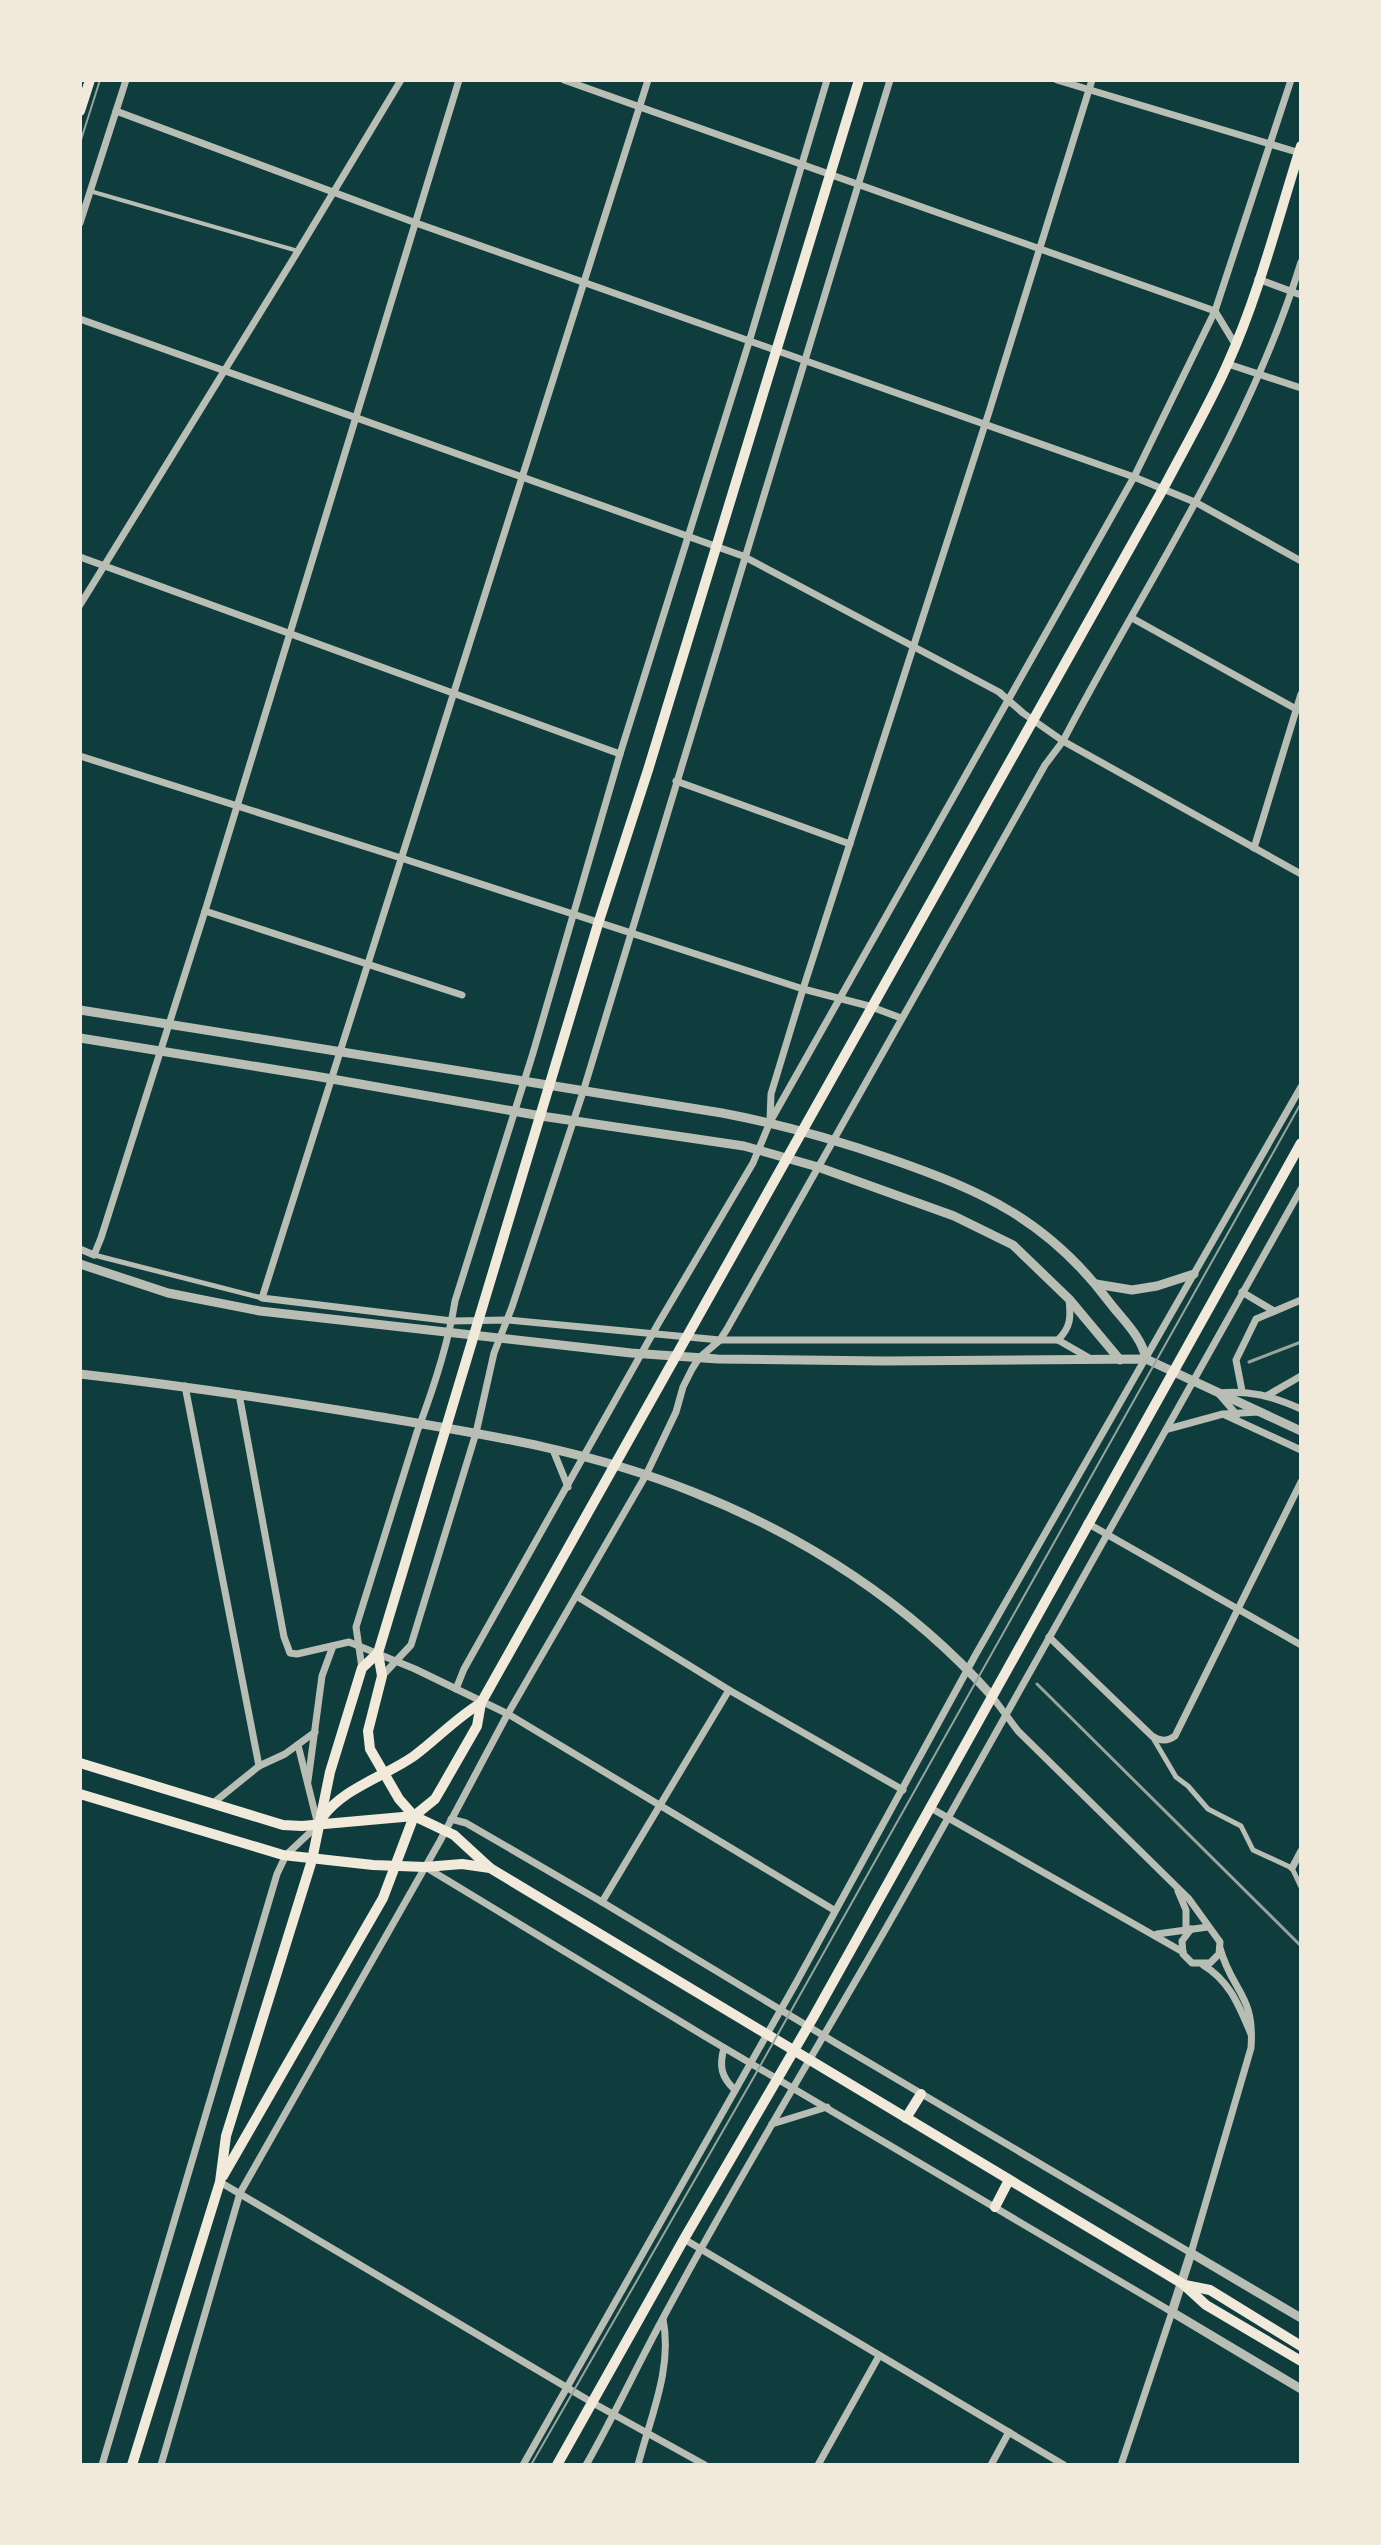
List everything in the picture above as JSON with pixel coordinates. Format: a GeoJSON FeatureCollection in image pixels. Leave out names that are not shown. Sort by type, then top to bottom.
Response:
{"type":"FeatureCollection","features":[{"type":"Feature","properties":{"kind":"main road"},"geometry":{"type":"LineString","coordinates":[[80,111],[90,80]]}},
{"type":"Feature","properties":{"kind":"main road"},"geometry":{"type":"LineString","coordinates":[[414,1816],[384,1775],[367,1738],[382,1676],[378,1653],[598,924],[859,80]]}},
{"type":"Feature","properties":{"kind":"main road"},"geometry":{"type":"LineString","coordinates":[[220,2182],[383,1898],[414,1816],[435,1799],[477,1726],[481,1703],[1163,489],[1228,364],[1300,151]]}},
{"type":"Feature","properties":{"kind":"main road"},"geometry":{"type":"LineString","coordinates":[[557,2465],[794,2050],[1301,1143]]}},
{"type":"Feature","properties":{"kind":"main road"},"geometry":{"type":"LineString","coordinates":[[132,2465],[220,2182],[226,2136],[312,1860],[330,1772],[362,1668],[378,1653]]}},
{"type":"Feature","properties":{"kind":"main road"},"geometry":{"type":"LineString","coordinates":[[318,1825],[341,1798],[414,1756],[460,1715],[481,1703]]}},
{"type":"Feature","properties":{"kind":"main road"},"geometry":{"type":"LineString","coordinates":[[80,1763],[283,1825],[414,1816],[448,1824],[490,1868],[1183,2284],[1206,2305],[1301,2361]]}},
{"type":"Feature","properties":{"kind":"main road"},"geometry":{"type":"LineString","coordinates":[[80,1794],[312,1860],[425,1867],[462,1864],[490,1868]]}},
{"type":"Feature","properties":{"kind":"main road"},"geometry":{"type":"LineString","coordinates":[[906,2118],[921,2094]]}},
{"type":"Feature","properties":{"kind":"main road"},"geometry":{"type":"LineString","coordinates":[[995,2207],[1009,2180]]}},
{"type":"Feature","properties":{"kind":"main road"},"geometry":{"type":"LineString","coordinates":[[1183,2284],[1210,2290],[1301,2346]]}},
{"type":"Feature","properties":{"kind":"street"},"geometry":{"type":"LineString","coordinates":[[80,223],[126,80]]}},
{"type":"Feature","properties":{"kind":"street"},"geometry":{"type":"LineString","coordinates":[[80,605],[401,80]]}},
{"type":"Feature","properties":{"kind":"street"},"geometry":{"type":"LineString","coordinates":[[94,1255],[205,911],[459,80]]}},
{"type":"Feature","properties":{"kind":"street"},"geometry":{"type":"LineString","coordinates":[[564,80],[1215,311],[1235,344]]}},
{"type":"Feature","properties":{"kind":"street"},"geometry":{"type":"LineString","coordinates":[[262,1298],[648,80]]}},
{"type":"Feature","properties":{"kind":"street"},"geometry":{"type":"LineString","coordinates":[[362,1668],[356,1627],[428,1406],[457,1293],[827,80]]}},
{"type":"Feature","properties":{"kind":"street"},"geometry":{"type":"LineString","coordinates":[[382,1676],[411,1645],[476,1433],[494,1353],[583,1092],[743,556],[890,80]]}},
{"type":"Feature","properties":{"kind":"street"},"geometry":{"type":"LineString","coordinates":[[1057,80],[1300,151]]}},
{"type":"Feature","properties":{"kind":"street"},"geometry":{"type":"LineString","coordinates":[[770,1122],[771,1094],[803,989],[1092,80]]}},
{"type":"Feature","properties":{"kind":"street"},"geometry":{"type":"LineString","coordinates":[[456,1689],[464,1669],[760,1150],[770,1122],[1134,477],[1215,311],[1291,80]]}},
{"type":"Feature","properties":{"kind":"street"},"geometry":{"type":"LineString","coordinates":[[116,111],[416,223],[1134,477],[1197,503],[1301,561]]}},
{"type":"Feature","properties":{"kind":"street"},"geometry":{"type":"LineString","coordinates":[[161,2465],[240,2193],[508,1714],[646,1475],[676,1412],[683,1387],[699,1358],[720,1340],[1197,503],[1261,374],[1301,262]]}},
{"type":"Feature","properties":{"kind":"street"},"geometry":{"type":"LineString","coordinates":[[1258,279],[1301,295]]}},
{"type":"Feature","properties":{"kind":"street"},"geometry":{"type":"LineString","coordinates":[[80,319],[743,556],[999,692],[1063,741],[1301,874]]}},
{"type":"Feature","properties":{"kind":"street"},"geometry":{"type":"LineString","coordinates":[[1228,364],[1301,388]]}},
{"type":"Feature","properties":{"kind":"street"},"geometry":{"type":"LineString","coordinates":[[80,557],[620,754]]}},
{"type":"Feature","properties":{"kind":"street"},"geometry":{"type":"LineString","coordinates":[[1132,618],[1296,709]]}},
{"type":"Feature","properties":{"kind":"street"},"geometry":{"type":"LineString","coordinates":[[1254,848],[1301,694]]}},
{"type":"Feature","properties":{"kind":"street"},"geometry":{"type":"LineString","coordinates":[[80,756],[629,934],[803,989],[871,1006],[901,1018]]}},
{"type":"Feature","properties":{"kind":"street"},"geometry":{"type":"LineString","coordinates":[[676,781],[850,844]]}},
{"type":"Feature","properties":{"kind":"street"},"geometry":{"type":"LineString","coordinates":[[205,911],[462,995]]}},
{"type":"Feature","properties":{"kind":"street"},"geometry":{"type":"LineString","coordinates":[[80,1010],[770,1122],[835,1139],[951,1181],[1004,1206],[1034,1226],[1096,1284],[1141,1342],[1146,1359]]}},
{"type":"Feature","properties":{"kind":"street"},"geometry":{"type":"LineString","coordinates":[[80,1038],[514,1112],[760,1150],[787,1157],[985,1229],[1013,1245],[1069,1299],[1120,1360]]}},
{"type":"Feature","properties":{"kind":"street"},"geometry":{"type":"LineString","coordinates":[[523,2465],[781,2009],[968,1670],[1301,1087]]}},
{"type":"Feature","properties":{"kind":"street"},"geometry":{"type":"LineString","coordinates":[[586,2465],[662,2319],[949,1817],[1301,1189]]}},
{"type":"Feature","properties":{"kind":"street"},"geometry":{"type":"LineString","coordinates":[[80,1249],[262,1298],[452,1321],[507,1320],[720,1340],[1058,1340],[1094,1360]]}},
{"type":"Feature","properties":{"kind":"street"},"geometry":{"type":"LineString","coordinates":[[80,1264],[139,1284],[216,1304],[674,1357],[884,1361],[1146,1359],[1301,1431]]}},
{"type":"Feature","properties":{"kind":"street"},"geometry":{"type":"LineString","coordinates":[[1096,1284],[1132,1290],[1194,1274]]}},
{"type":"Feature","properties":{"kind":"street"},"geometry":{"type":"LineString","coordinates":[[1242,1292],[1274,1311]]}},
{"type":"Feature","properties":{"kind":"street"},"geometry":{"type":"LineString","coordinates":[[1058,1340],[1071,1318],[1069,1299]]}},
{"type":"Feature","properties":{"kind":"street"},"geometry":{"type":"LineString","coordinates":[[1242,1391],[1237,1355],[1256,1319],[1301,1300]]}},
{"type":"Feature","properties":{"kind":"street"},"geometry":{"type":"LineString","coordinates":[[80,1374],[239,1394],[476,1433],[646,1475],[693,1491],[756,1519],[868,1586],[968,1670],[1018,1731],[1189,1899],[1218,1936],[1227,1968],[1247,2003],[1252,2018],[1252,2036],[1249,2057],[1183,2284],[1121,2465]]}},
{"type":"Feature","properties":{"kind":"street"},"geometry":{"type":"LineString","coordinates":[[1268,1395],[1301,1376]]}},
{"type":"Feature","properties":{"kind":"street"},"geometry":{"type":"LineString","coordinates":[[185,1386],[259,1766]]}},
{"type":"Feature","properties":{"kind":"street"},"geometry":{"type":"LineString","coordinates":[[1218,1393],[1242,1391],[1268,1395],[1301,1409]]}},
{"type":"Feature","properties":{"kind":"street"},"geometry":{"type":"LineString","coordinates":[[1218,1393],[1247,1425]]}},
{"type":"Feature","properties":{"kind":"street"},"geometry":{"type":"LineString","coordinates":[[239,1394],[284,1637],[292,1654],[349,1642],[456,1689],[508,1714],[834,1910]]}},
{"type":"Feature","properties":{"kind":"street"},"geometry":{"type":"LineString","coordinates":[[1168,1429],[1223,1414],[1260,1412]]}},
{"type":"Feature","properties":{"kind":"street"},"geometry":{"type":"LineString","coordinates":[[1223,1414],[1301,1450]]}},
{"type":"Feature","properties":{"kind":"street"},"geometry":{"type":"LineString","coordinates":[[553,1450],[568,1487]]}},
{"type":"Feature","properties":{"kind":"street"},"geometry":{"type":"LineString","coordinates":[[1152,1736],[1165,1741],[1175,1736],[1301,1482]]}},
{"type":"Feature","properties":{"kind":"street"},"geometry":{"type":"LineString","coordinates":[[1087,1523],[1301,1645]]}},
{"type":"Feature","properties":{"kind":"street"},"geometry":{"type":"LineString","coordinates":[[578,1597],[729,1690],[903,1790]]}},
{"type":"Feature","properties":{"kind":"street"},"geometry":{"type":"LineString","coordinates":[[1049,1637],[1152,1736],[1176,1777],[1208,1809],[1241,1826],[1253,1850],[1292,1868],[1301,1887]]}},
{"type":"Feature","properties":{"kind":"street"},"geometry":{"type":"LineString","coordinates":[[308,1781],[322,1676],[333,1646]]}},
{"type":"Feature","properties":{"kind":"street"},"geometry":{"type":"LineString","coordinates":[[602,1902],[729,1690]]}},
{"type":"Feature","properties":{"kind":"street"},"geometry":{"type":"LineString","coordinates":[[212,1804],[259,1766],[315,1732]]}},
{"type":"Feature","properties":{"kind":"street"},"geometry":{"type":"LineString","coordinates":[[102,2465],[273,1889],[286,1855],[318,1825],[298,1745]]}},
{"type":"Feature","properties":{"kind":"street"},"geometry":{"type":"LineString","coordinates":[[929,1807],[1155,1934],[1183,1952],[1192,1963],[1203,1965],[1223,1979],[1252,2036]]}},
{"type":"Feature","properties":{"kind":"street"},"geometry":{"type":"LineString","coordinates":[[448,1824],[466,1823],[1301,2318]]}},
{"type":"Feature","properties":{"kind":"street"},"geometry":{"type":"LineString","coordinates":[[1292,1868],[1301,1851]]}},
{"type":"Feature","properties":{"kind":"street"},"geometry":{"type":"LineString","coordinates":[[425,1867],[724,2048],[1301,2389]]}},
{"type":"Feature","properties":{"kind":"street"},"geometry":{"type":"LineString","coordinates":[[1177,1889],[1186,1910],[1188,1931],[1182,1941],[1183,1952]]}},
{"type":"Feature","properties":{"kind":"street"},"geometry":{"type":"LineString","coordinates":[[1155,1934],[1188,1931],[1202,1926],[1211,1929]]}},
{"type":"Feature","properties":{"kind":"street"},"geometry":{"type":"LineString","coordinates":[[1203,1965],[1215,1959],[1220,1948]]}},
{"type":"Feature","properties":{"kind":"street"},"geometry":{"type":"LineString","coordinates":[[724,2048],[723,2076],[735,2090]]}},
{"type":"Feature","properties":{"kind":"street"},"geometry":{"type":"LineString","coordinates":[[772,2124],[827,2107]]}},
{"type":"Feature","properties":{"kind":"street"},"geometry":{"type":"LineString","coordinates":[[220,2182],[614,2416],[705,2465]]}},
{"type":"Feature","properties":{"kind":"street"},"geometry":{"type":"LineString","coordinates":[[684,2239],[1064,2465]]}},
{"type":"Feature","properties":{"kind":"street"},"geometry":{"type":"LineString","coordinates":[[638,2465],[665,2362],[666,2336],[662,2319]]}},
{"type":"Feature","properties":{"kind":"street"},"geometry":{"type":"LineString","coordinates":[[818,2465],[879,2356]]}},
{"type":"Feature","properties":{"kind":"street"},"geometry":{"type":"LineString","coordinates":[[991,2465],[1009,2432]]}},
{"type":"Feature","properties":{"kind":"lane"},"geometry":{"type":"LineString","coordinates":[[90,191],[298,251]]}},
{"type":"Feature","properties":{"kind":"tram line"},"geometry":{"type":"LineString","coordinates":[[80,143],[100,80]]}},
{"type":"Feature","properties":{"kind":"tram line"},"geometry":{"type":"LineString","coordinates":[[531,2465],[755,2075],[1301,1103]]}},
{"type":"Feature","properties":{"kind":"railway"},"geometry":{"type":"LineString","coordinates":[[1249,1362],[1301,1342]]}},
{"type":"Feature","properties":{"kind":"railway"},"geometry":{"type":"LineString","coordinates":[[1037,1684],[1301,1946]]}}]}
